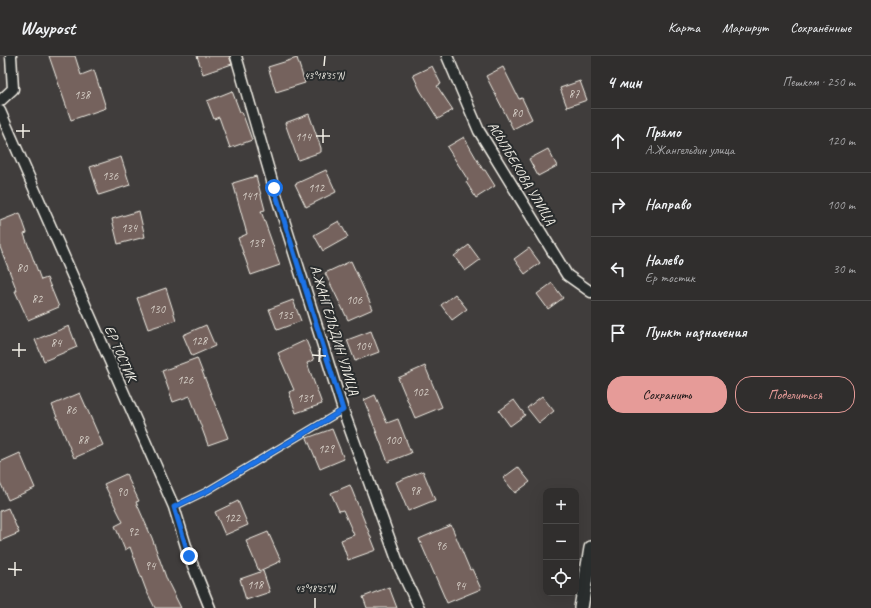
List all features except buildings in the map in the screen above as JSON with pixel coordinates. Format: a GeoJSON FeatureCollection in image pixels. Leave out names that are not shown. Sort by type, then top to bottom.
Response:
{"type":"FeatureCollection","features":[{"type":"Feature","properties":{"kind":"street"},"geometry":{"type":"LineString","coordinates":[[0,100],[13,89],[11,56]]}},
{"type":"Feature","properties":{"kind":"street","name":"А.ЖАНГЕЛЬДИН УЛИЦА"},"geometry":{"type":"LineString","coordinates":[[236,56],[277,196],[343,410],[400,568],[419,608]]}},
{"type":"Feature","properties":{"kind":"street","name":"АСЫЛБЕКОВА УЛИЦА"},"geometry":{"type":"LineString","coordinates":[[447,56],[479,131],[567,275],[591,292]]}},
{"type":"Feature","properties":{"kind":"street","name":"ЕР ТОСТИК"},"geometry":{"type":"LineString","coordinates":[[0,112],[174,507],[189,556],[210,608]]}},
{"type":"Feature","properties":{"kind":"street"},"geometry":{"type":"LineString","coordinates":[[581,608],[590,557]]}},
{"type":"Feature","properties":{"kind":"lane"},"geometry":{"type":"LineString","coordinates":[[174,507],[207,491],[343,410]]}},
{"type":"Feature","properties":{"kind":"route"},"geometry":{"type":"LineString","coordinates":[[189,556],[174,507],[207,491],[343,410],[274,188]]}}]}
